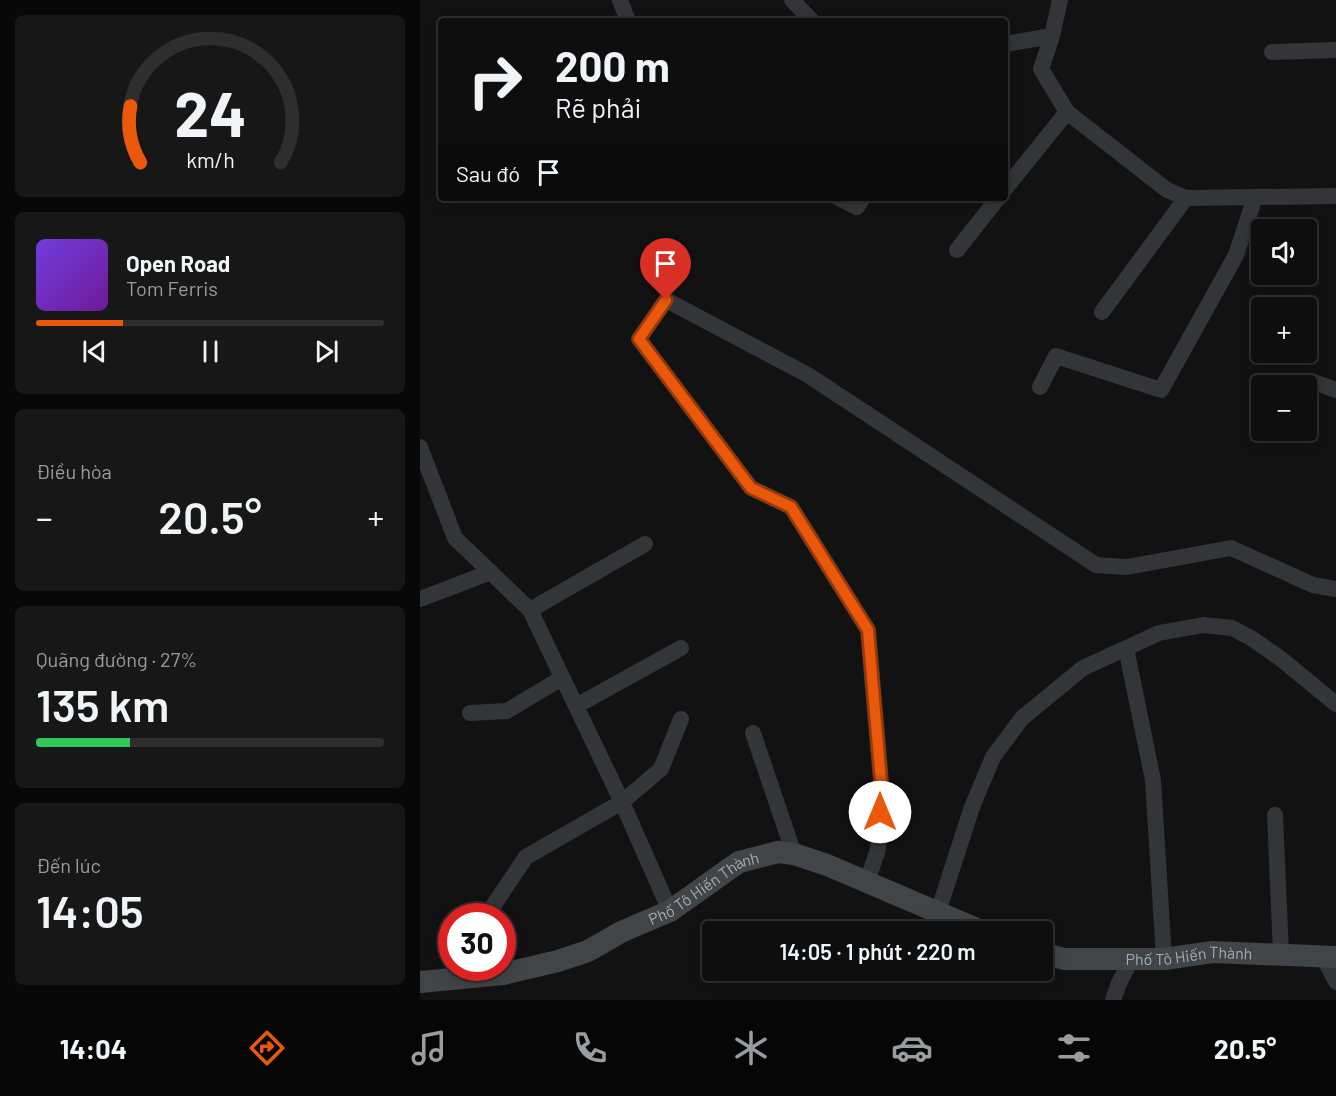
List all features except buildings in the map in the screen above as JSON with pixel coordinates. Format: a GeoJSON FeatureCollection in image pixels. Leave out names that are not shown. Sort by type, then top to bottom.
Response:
{"type":"FeatureCollection","features":[{"type":"Feature","properties":{"kind":"street"},"geometry":{"type":"LineString","coordinates":[[620,0],[627,18]]}},
{"type":"Feature","properties":{"kind":"street"},"geometry":{"type":"LineString","coordinates":[[792,0],[809,18]]}},
{"type":"Feature","properties":{"kind":"street"},"geometry":{"type":"LineString","coordinates":[[1060,0],[1052,36],[1041,69],[1067,112],[1167,190],[1186,198],[1336,196]]}},
{"type":"Feature","properties":{"kind":"street"},"geometry":{"type":"LineString","coordinates":[[1008,43],[1052,36]]}},
{"type":"Feature","properties":{"kind":"street"},"geometry":{"type":"LineString","coordinates":[[1272,52],[1336,50]]}},
{"type":"Feature","properties":{"kind":"street"},"geometry":{"type":"LineString","coordinates":[[1008,185],[1067,112]]}},
{"type":"Feature","properties":{"kind":"street"},"geometry":{"type":"LineString","coordinates":[[1040,387],[1056,356],[1161,390],[1236,255],[1255,197]]}},
{"type":"Feature","properties":{"kind":"street"},"geometry":{"type":"LineString","coordinates":[[1102,312],[1186,198]]}},
{"type":"Feature","properties":{"kind":"street"},"geometry":{"type":"LineString","coordinates":[[845,201],[857,207],[860,201]]}},
{"type":"Feature","properties":{"kind":"street"},"geometry":{"type":"LineString","coordinates":[[957,250],[996,201]]}},
{"type":"Feature","properties":{"kind":"street"},"geometry":{"type":"LineString","coordinates":[[867,882],[878,849],[882,793],[868,630],[791,507],[751,488],[639,339],[666,300],[808,375],[1096,565],[1127,567],[1231,548],[1313,585],[1336,589]]}},
{"type":"Feature","properties":{"kind":"street"},"geometry":{"type":"LineString","coordinates":[[1317,383],[1336,390]]}},
{"type":"Feature","properties":{"kind":"street"},"geometry":{"type":"LineString","coordinates":[[420,447],[455,538],[530,610],[622,802],[670,911]]}},
{"type":"Feature","properties":{"kind":"street"},"geometry":{"type":"LineString","coordinates":[[530,610],[645,544]]}},
{"type":"Feature","properties":{"kind":"street"},"geometry":{"type":"LineString","coordinates":[[420,599],[491,572]]}},
{"type":"Feature","properties":{"kind":"street"},"geometry":{"type":"LineString","coordinates":[[938,912],[972,807],[993,757],[1022,718],[1083,668],[1159,633],[1203,625],[1232,628],[1280,657],[1336,704]]}},
{"type":"Feature","properties":{"kind":"street"},"geometry":{"type":"LineString","coordinates":[[576,706],[681,648]]}},
{"type":"Feature","properties":{"kind":"street"},"geometry":{"type":"LineString","coordinates":[[1126,648],[1153,780],[1164,959]]}},
{"type":"Feature","properties":{"kind":"street"},"geometry":{"type":"LineString","coordinates":[[470,713],[507,711],[562,678]]}},
{"type":"Feature","properties":{"kind":"street"},"geometry":{"type":"LineString","coordinates":[[495,903],[526,856],[622,802],[661,768],[681,719]]}},
{"type":"Feature","properties":{"kind":"street"},"geometry":{"type":"LineString","coordinates":[[753,733],[794,854]]}},
{"type":"Feature","properties":{"kind":"street"},"geometry":{"type":"LineString","coordinates":[[1275,815],[1281,954]]}},
{"type":"Feature","properties":{"kind":"street","name":"Phố Tô Hiến Thành"},"geometry":{"type":"LineString","coordinates":[[516,968],[558,961],[588,951],[621,932],[670,911],[739,862],[778,852],[794,854],[827,865],[959,921]]}},
{"type":"Feature","properties":{"kind":"street","name":"Phố Tô Hiến Thành"},"geometry":{"type":"LineString","coordinates":[[1053,956],[1064,959],[1131,960],[1164,959],[1213,952],[1330,956]]}},
{"type":"Feature","properties":{"kind":"street"},"geometry":{"type":"LineString","coordinates":[[1330,956],[1336,982]]}},
{"type":"Feature","properties":{"kind":"street"},"geometry":{"type":"LineString","coordinates":[[1113,1000],[1131,960]]}},
{"type":"Feature","properties":{"kind":"street","name":"Phố Tô Hiến Thành"},"geometry":{"type":"LineString","coordinates":[[420,982],[438,980]]}},
{"type":"Feature","properties":{"kind":"route"},"geometry":{"type":"LineString","coordinates":[[666,300],[639,339],[751,488],[791,507],[868,630],[882,793],[880,812]]}}]}
